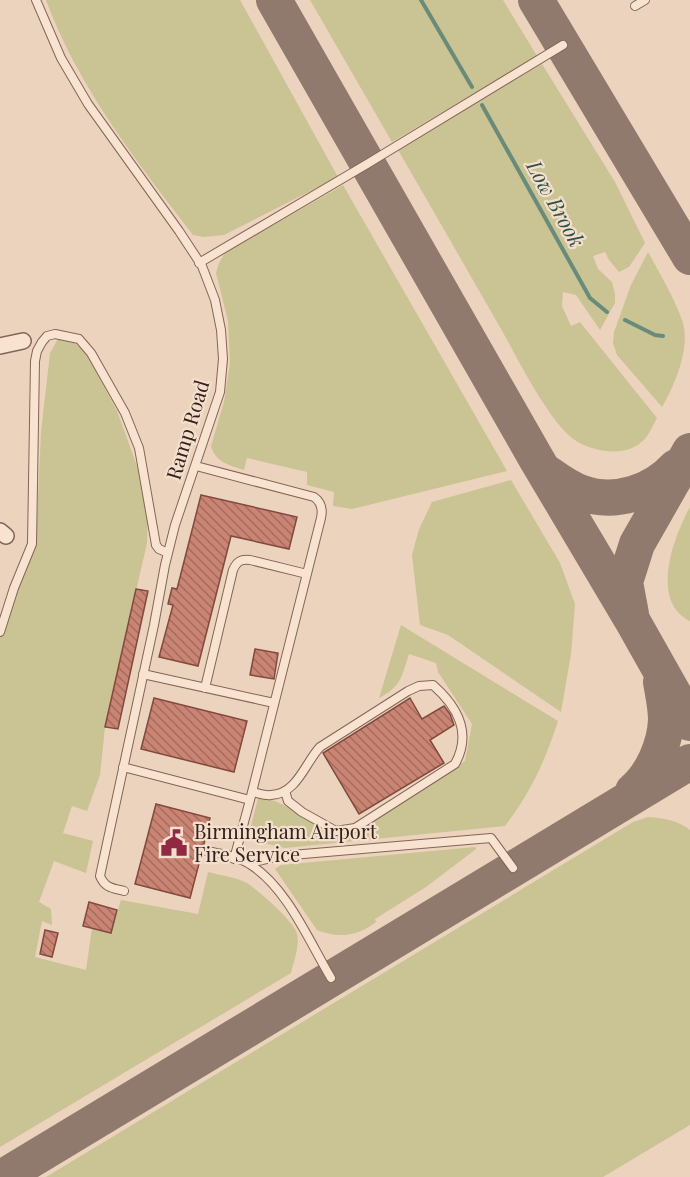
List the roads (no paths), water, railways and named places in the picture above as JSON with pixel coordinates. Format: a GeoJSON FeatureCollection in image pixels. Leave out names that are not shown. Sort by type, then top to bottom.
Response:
{"type":"FeatureCollection","features":[{"type":"Feature","properties":{"kind":"street"},"geometry":{"type":"LineString","coordinates":[[0,346],[23,341]]}},
{"type":"Feature","properties":{"kind":"lane","name":"Ramp Road"},"geometry":{"type":"LineString","coordinates":[[36,0],[61,58],[88,104],[199,262],[215,300],[221,330],[223,359],[220,392],[168,553],[100,876],[108,888],[124,891]]}},
{"type":"Feature","properties":{"kind":"lane"},"geometry":{"type":"LineString","coordinates":[[635,6],[645,0]]}},
{"type":"Feature","properties":{"kind":"lane"},"geometry":{"type":"LineString","coordinates":[[199,262],[368,164],[563,45]]}},
{"type":"Feature","properties":{"kind":"lane"},"geometry":{"type":"LineString","coordinates":[[0,632],[14,588],[32,544],[35,361],[37,351],[48,336],[55,334],[79,339],[91,353],[124,413],[136,441],[150,501],[156,545],[168,553]]}},
{"type":"Feature","properties":{"kind":"lane"},"geometry":{"type":"LineString","coordinates":[[196,466],[314,497],[319,501],[322,512],[234,859]]}},
{"type":"Feature","properties":{"kind":"lane"},"geometry":{"type":"LineString","coordinates":[[205,688],[232,570],[236,562],[250,560],[307,574]]}},
{"type":"Feature","properties":{"kind":"lane"},"geometry":{"type":"LineString","coordinates":[[144,674],[274,703]]}},
{"type":"Feature","properties":{"kind":"lane"},"geometry":{"type":"LineString","coordinates":[[123,767],[251,796],[271,795],[285,791],[302,776],[310,758],[320,747],[419,686],[433,686],[441,693],[462,723],[463,733],[459,756],[455,764],[355,828],[336,831],[326,826],[288,801],[285,791]]}},
{"type":"Feature","properties":{"kind":"lane"},"geometry":{"type":"LineString","coordinates":[[249,863],[280,856],[491,838],[513,868]]}},
{"type":"Feature","properties":{"kind":"lane"},"geometry":{"type":"LineString","coordinates":[[202,850],[249,863],[266,876],[283,896],[331,978]]}},
{"type":"Feature","properties":{"kind":"waterway","name":"Low Brook"},"geometry":{"type":"LineString","coordinates":[[421,0],[472,87]]}},
{"type":"Feature","properties":{"kind":"waterway","name":"Low Brook"},"geometry":{"type":"LineString","coordinates":[[482,105],[590,298],[607,312]]}},
{"type":"Feature","properties":{"kind":"waterway","name":"Low Brook"},"geometry":{"type":"LineString","coordinates":[[625,320],[655,335],[663,336]]}},
{"type":"Feature","properties":{"kind":"place","name":"Birmingham Airport Fire Service"},"geometry":{"type":"Point","coordinates":[174,843]}}]}
